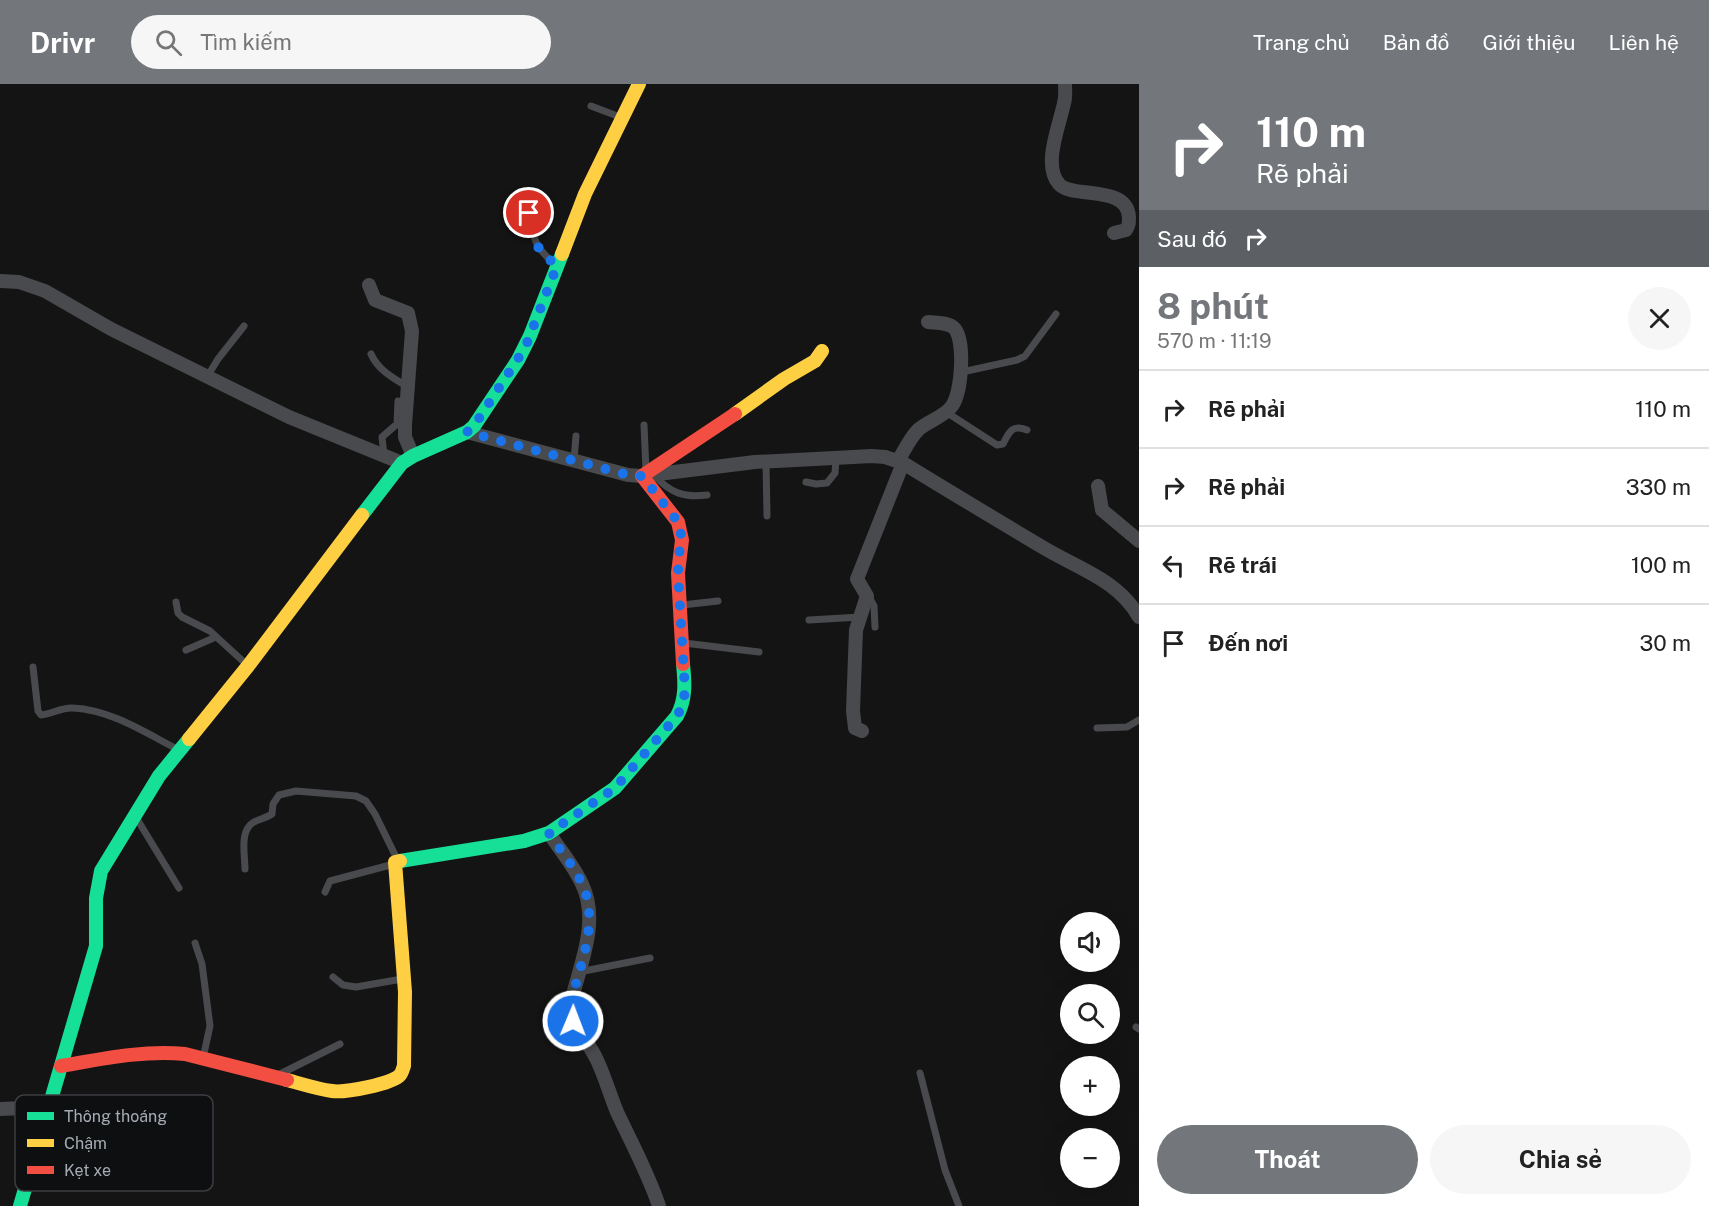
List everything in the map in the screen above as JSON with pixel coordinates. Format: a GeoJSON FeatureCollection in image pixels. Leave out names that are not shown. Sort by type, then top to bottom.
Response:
{"type":"FeatureCollection","features":[{"type":"Feature","properties":{"kind":"street"},"geometry":{"type":"LineString","coordinates":[[53,1095],[96,946],[97,883],[101,871],[150,788],[248,666],[407,460],[467,432],[474,426],[525,348],[585,194],[639,84]]}},
{"type":"Feature","properties":{"kind":"street"},"geometry":{"type":"LineString","coordinates":[[1065,84],[1065,101],[1053,153],[1052,164],[1056,181],[1061,188],[1106,195],[1126,206],[1129,225],[1126,230],[1114,233]]}},
{"type":"Feature","properties":{"kind":"street"},"geometry":{"type":"LineString","coordinates":[[0,280],[19,282],[45,291],[111,329],[289,417],[384,456],[407,460]]}},
{"type":"Feature","properties":{"kind":"street"},"geometry":{"type":"LineString","coordinates":[[369,285],[375,300],[408,313],[411,320],[405,437],[407,460]]}},
{"type":"Feature","properties":{"kind":"street"},"geometry":{"type":"LineString","coordinates":[[862,731],[855,728],[853,711],[856,630],[866,600],[865,592],[858,583],[858,576],[900,462],[918,430],[946,412],[955,401],[962,372],[957,334],[954,328],[928,322]]}},
{"type":"Feature","properties":{"kind":"street"},"geometry":{"type":"LineString","coordinates":[[647,475],[775,385],[808,366],[822,351]]}},
{"type":"Feature","properties":{"kind":"street"},"geometry":{"type":"LineString","coordinates":[[467,432],[628,475],[766,462],[872,456],[900,462],[1052,553],[1098,576],[1137,609]]}},
{"type":"Feature","properties":{"kind":"street"},"geometry":{"type":"LineString","coordinates":[[61,1066],[150,1051],[167,1051],[342,1093],[396,1078],[401,1074],[404,1066],[404,979],[396,862],[524,841],[549,833],[615,788],[677,716],[683,705],[685,690],[678,573],[681,531],[678,522],[647,475]]}},
{"type":"Feature","properties":{"kind":"street"},"geometry":{"type":"LineString","coordinates":[[1098,486],[1102,510],[1139,541]]}},
{"type":"Feature","properties":{"kind":"street"},"geometry":{"type":"LineString","coordinates":[[549,833],[582,882],[588,898],[590,913],[589,929],[570,1012],[597,1061],[616,1110],[646,1170],[658,1206]]}},
{"type":"Feature","properties":{"kind":"street"},"geometry":{"type":"LineString","coordinates":[[0,1109],[15,1108]]}},
{"type":"Feature","properties":{"kind":"street"},"geometry":{"type":"LineString","coordinates":[[20,1206],[24,1191]]}},
{"type":"Feature","properties":{"kind":"lane"},"geometry":{"type":"LineString","coordinates":[[591,106],[622,118]]}},
{"type":"Feature","properties":{"kind":"lane"},"geometry":{"type":"LineString","coordinates":[[529,213],[535,244],[557,266]]}},
{"type":"Feature","properties":{"kind":"lane"},"geometry":{"type":"LineString","coordinates":[[962,372],[1017,360],[1025,356],[1056,314]]}},
{"type":"Feature","properties":{"kind":"lane"},"geometry":{"type":"LineString","coordinates":[[207,377],[244,326]]}},
{"type":"Feature","properties":{"kind":"lane"},"geometry":{"type":"LineString","coordinates":[[371,354],[375,363],[408,387]]}},
{"type":"Feature","properties":{"kind":"lane"},"geometry":{"type":"LineString","coordinates":[[384,456],[382,437],[397,424],[398,401]]}},
{"type":"Feature","properties":{"kind":"lane"},"geometry":{"type":"LineString","coordinates":[[946,412],[997,445],[1003,444],[1008,433],[1014,428],[1027,430]]}},
{"type":"Feature","properties":{"kind":"lane"},"geometry":{"type":"LineString","coordinates":[[644,425],[647,475],[677,494],[693,497],[707,495]]}},
{"type":"Feature","properties":{"kind":"lane"},"geometry":{"type":"LineString","coordinates":[[574,460],[576,436]]}},
{"type":"Feature","properties":{"kind":"lane"},"geometry":{"type":"LineString","coordinates":[[806,482],[827,483],[834,473],[836,458]]}},
{"type":"Feature","properties":{"kind":"lane"},"geometry":{"type":"LineString","coordinates":[[766,462],[767,516]]}},
{"type":"Feature","properties":{"kind":"lane"},"geometry":{"type":"LineString","coordinates":[[865,592],[874,606],[875,627]]}},
{"type":"Feature","properties":{"kind":"lane"},"geometry":{"type":"LineString","coordinates":[[680,605],[718,601]]}},
{"type":"Feature","properties":{"kind":"lane"},"geometry":{"type":"LineString","coordinates":[[176,602],[178,613],[182,617],[204,628],[248,666]]}},
{"type":"Feature","properties":{"kind":"lane"},"geometry":{"type":"LineString","coordinates":[[809,620],[860,617]]}},
{"type":"Feature","properties":{"kind":"lane"},"geometry":{"type":"LineString","coordinates":[[186,650],[216,637]]}},
{"type":"Feature","properties":{"kind":"lane"},"geometry":{"type":"LineString","coordinates":[[682,643],[759,652]]}},
{"type":"Feature","properties":{"kind":"lane"},"geometry":{"type":"LineString","coordinates":[[33,667],[38,711],[41,715],[72,708],[100,712],[117,718],[179,751]]}},
{"type":"Feature","properties":{"kind":"lane"},"geometry":{"type":"LineString","coordinates":[[1097,728],[1127,727],[1139,720]]}},
{"type":"Feature","properties":{"kind":"lane"},"geometry":{"type":"LineString","coordinates":[[245,869],[244,835],[247,828],[254,822],[272,814],[273,804],[279,795],[296,791],[356,796],[366,801],[375,814],[396,862],[330,881],[325,892]]}},
{"type":"Feature","properties":{"kind":"lane"},"geometry":{"type":"LineString","coordinates":[[134,815],[179,888]]}},
{"type":"Feature","properties":{"kind":"lane"},"geometry":{"type":"LineString","coordinates":[[195,943],[202,964],[210,1026],[203,1058]]}},
{"type":"Feature","properties":{"kind":"lane"},"geometry":{"type":"LineString","coordinates":[[578,972],[650,958]]}},
{"type":"Feature","properties":{"kind":"lane"},"geometry":{"type":"LineString","coordinates":[[333,977],[343,985],[356,987],[404,979]]}},
{"type":"Feature","properties":{"kind":"lane"},"geometry":{"type":"LineString","coordinates":[[274,1077],[340,1044]]}},
{"type":"Feature","properties":{"kind":"lane"},"geometry":{"type":"LineString","coordinates":[[920,1073],[945,1170],[958,1206]]}},
{"type":"Feature","properties":{"kind":"traffic: fast"},"geometry":{"type":"LineString","coordinates":[[362,515],[402,463],[467,432],[474,426],[518,360],[530,336],[562,254]]}},
{"type":"Feature","properties":{"kind":"traffic: fast"},"geometry":{"type":"LineString","coordinates":[[400,861],[524,841],[549,833],[615,788],[677,716],[684,691],[683,664]]}},
{"type":"Feature","properties":{"kind":"traffic: fast"},"geometry":{"type":"LineString","coordinates":[[52,1095],[96,946],[96,898],[101,871],[159,776],[189,739]]}},
{"type":"Feature","properties":{"kind":"traffic: fast"},"geometry":{"type":"LineString","coordinates":[[20,1206],[24,1191]]}},
{"type":"Feature","properties":{"kind":"traffic: slow"},"geometry":{"type":"LineString","coordinates":[[562,254],[585,194],[639,84]]}},
{"type":"Feature","properties":{"kind":"traffic: slow"},"geometry":{"type":"LineString","coordinates":[[735,414],[784,379],[815,361],[822,351]]}},
{"type":"Feature","properties":{"kind":"traffic: slow"},"geometry":{"type":"LineString","coordinates":[[189,739],[248,666],[362,515]]}},
{"type":"Feature","properties":{"kind":"traffic: slow"},"geometry":{"type":"LineString","coordinates":[[287,1080],[338,1091],[378,1085],[400,1075],[404,1066],[405,992],[395,862],[400,861]]}},
{"type":"Feature","properties":{"kind":"traffic: jam"},"geometry":{"type":"LineString","coordinates":[[683,664],[678,573],[682,540],[678,522],[642,476],[735,414]]}},
{"type":"Feature","properties":{"kind":"traffic: jam"},"geometry":{"type":"LineString","coordinates":[[61,1066],[138,1054],[169,1053],[185,1054],[287,1080]]}},
{"type":"Feature","properties":{"kind":"route"},"geometry":{"type":"LineString","coordinates":[[529,213],[535,244],[557,266],[525,348],[474,426],[467,432],[628,475],[642,476],[678,522],[682,540],[678,573],[685,690],[683,705],[677,716],[615,788],[549,833],[582,882],[588,898],[590,913],[589,929],[571,1002],[570,1012],[573,1021]]}}]}
